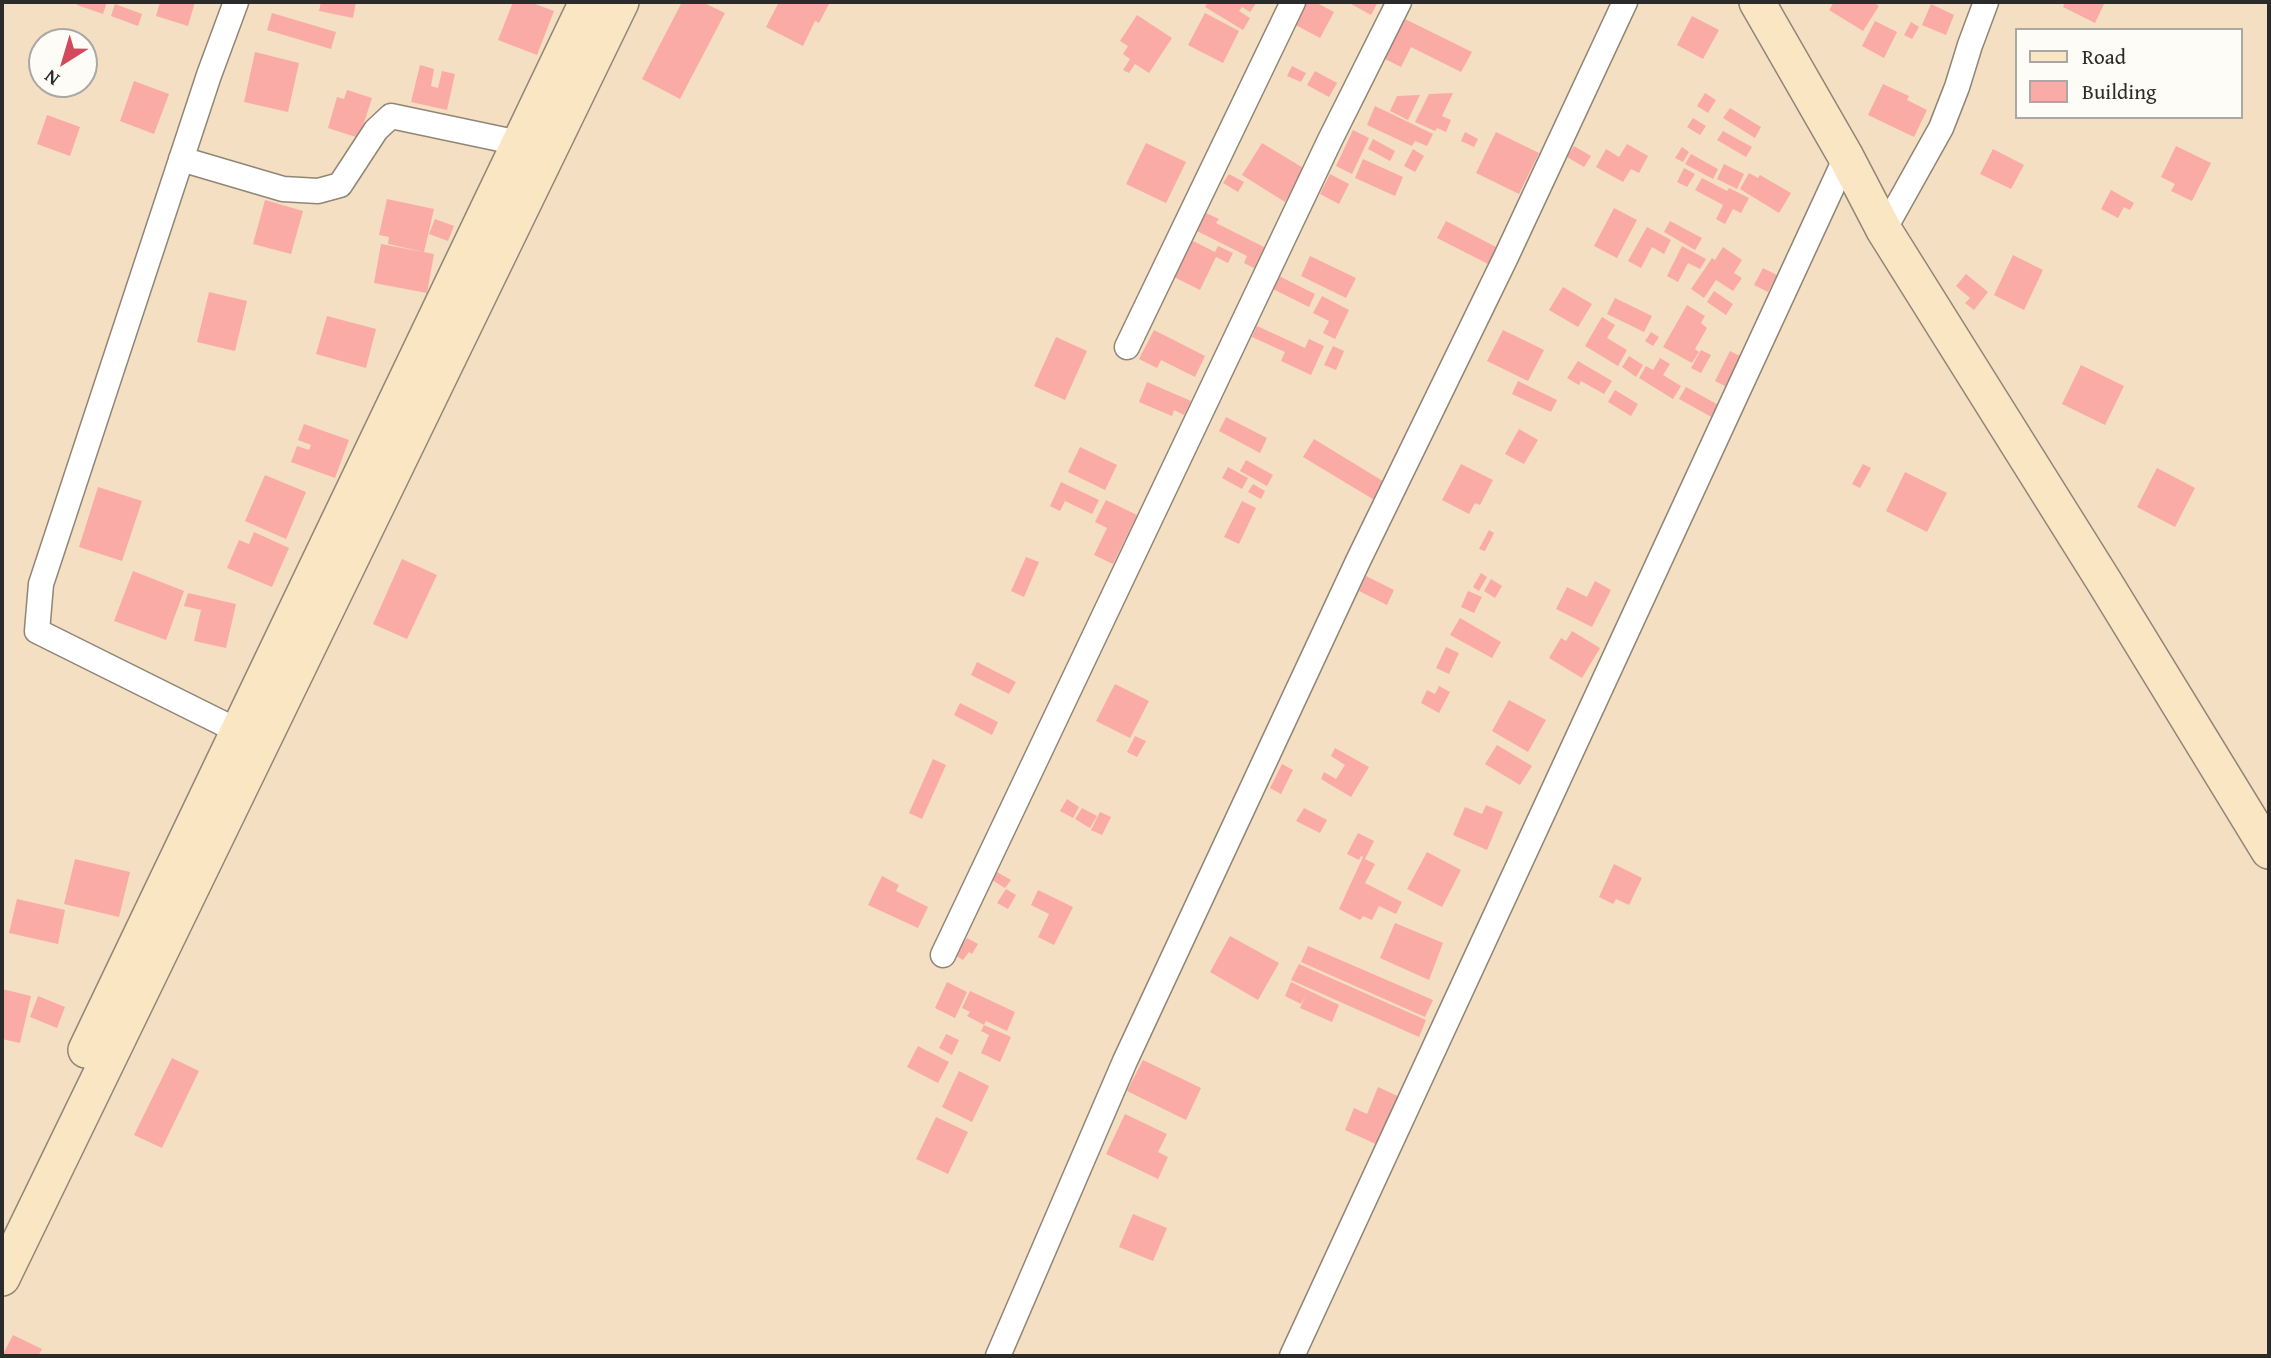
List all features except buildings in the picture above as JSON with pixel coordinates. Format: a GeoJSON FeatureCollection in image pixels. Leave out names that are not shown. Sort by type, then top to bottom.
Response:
{"type":"FeatureCollection","features":[{"type":"Feature","properties":{"kind":"main road"},"geometry":{"type":"LineString","coordinates":[[2,1279],[236,754],[587,2]]}},
{"type":"Feature","properties":{"kind":"main road"},"geometry":{"type":"LineString","coordinates":[[2,1226],[236,754],[621,2]]}},
{"type":"Feature","properties":{"kind":"main road"},"geometry":{"type":"LineString","coordinates":[[1757,2],[1884,230],[2269,850]]}},
{"type":"Feature","properties":{"kind":"street"},"geometry":{"type":"LineString","coordinates":[[236,2],[181,159],[41,584],[37,631],[236,754]]}},
{"type":"Feature","properties":{"kind":"street"},"geometry":{"type":"LineString","coordinates":[[1127,347],[1293,2]]}},
{"type":"Feature","properties":{"kind":"street"},"geometry":{"type":"LineString","coordinates":[[943,955],[1323,155],[1399,2]]}},
{"type":"Feature","properties":{"kind":"street"},"geometry":{"type":"LineString","coordinates":[[998,1356],[1125,1061],[1625,2]]}},
{"type":"Feature","properties":{"kind":"street"},"geometry":{"type":"LineString","coordinates":[[1884,230],[1941,128],[1986,2]]}},
{"type":"Feature","properties":{"kind":"street"},"geometry":{"type":"LineString","coordinates":[[181,159],[283,189],[318,191],[340,185],[376,130],[391,116],[519,143]]}},
{"type":"Feature","properties":{"kind":"street"},"geometry":{"type":"LineString","coordinates":[[1292,1356],[1846,158]]}}]}
